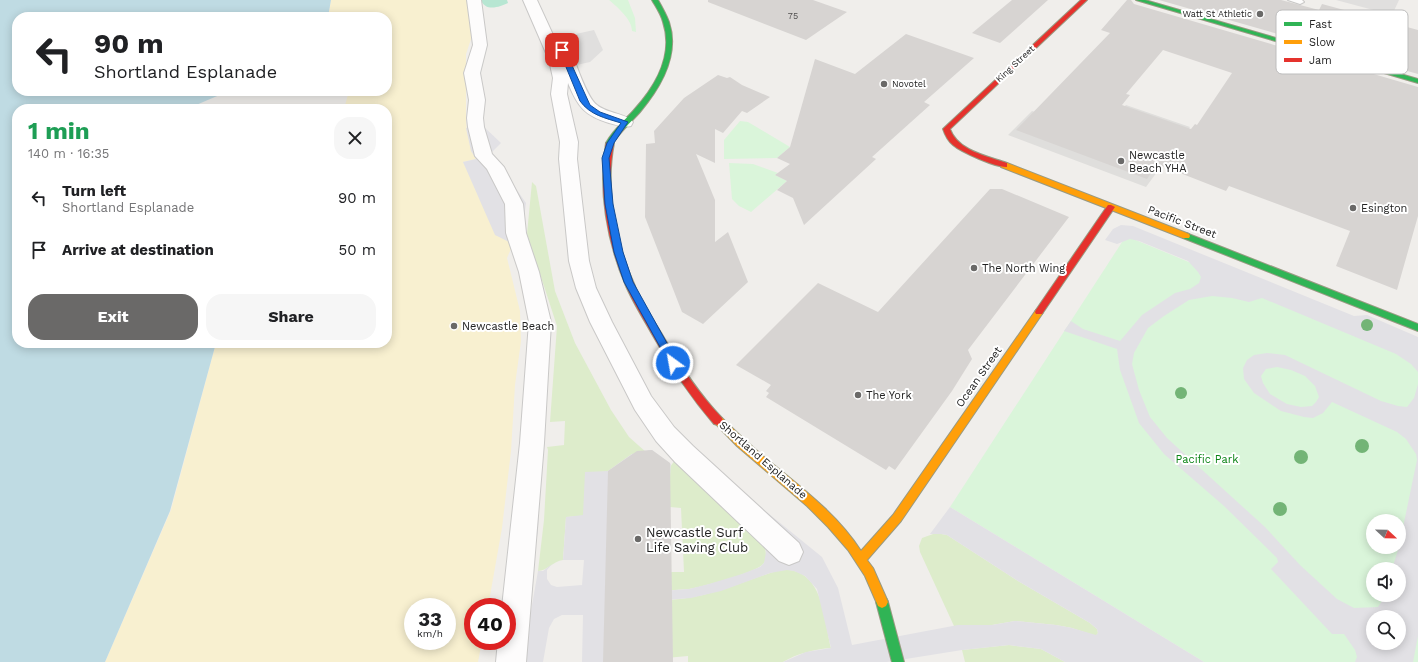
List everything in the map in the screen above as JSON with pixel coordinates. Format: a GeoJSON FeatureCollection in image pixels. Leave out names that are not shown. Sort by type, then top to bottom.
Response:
{"type":"FeatureCollection","features":[{"type":"Feature","properties":{"kind":"street"},"geometry":{"type":"LineString","coordinates":[[474,0],[480,45],[472,72],[477,100],[475,118],[476,127],[484,156],[495,167],[514,204],[516,233],[529,272],[540,322],[532,443],[511,662]]}},
{"type":"Feature","properties":{"kind":"street"},"geometry":{"type":"LineString","coordinates":[[530,0],[557,60],[561,78],[559,94],[569,142],[568,159],[579,261],[586,288],[601,322],[643,403],[665,434],[684,454],[789,552]]}},
{"type":"Feature","properties":{"kind":"street","name":"Shortland Esplanade"},"geometry":{"type":"LineString","coordinates":[[655,0],[667,24],[670,44],[666,67],[653,91],[625,122],[610,143],[606,158],[609,204],[618,252],[629,282],[657,336],[679,372],[713,416],[728,431],[817,507],[839,530],[862,558],[881,598],[891,628],[898,662]]}},
{"type":"Feature","properties":{"kind":"street","name":"King Street"},"geometry":{"type":"LineString","coordinates":[[946,129],[1084,0]]}},
{"type":"Feature","properties":{"kind":"street"},"geometry":{"type":"LineString","coordinates":[[1140,0],[1276,40]]}},
{"type":"Feature","properties":{"kind":"street"},"geometry":{"type":"LineString","coordinates":[[557,38],[588,107],[597,113],[625,122]]}},
{"type":"Feature","properties":{"kind":"street"},"geometry":{"type":"LineString","coordinates":[[1394,74],[1418,81]]}},
{"type":"Feature","properties":{"kind":"street","name":"Pacific Street"},"geometry":{"type":"LineString","coordinates":[[946,129],[946,134],[950,140],[964,148],[1418,328]]}},
{"type":"Feature","properties":{"kind":"street","name":"Ocean Street"},"geometry":{"type":"LineString","coordinates":[[862,558],[897,518],[1111,207]]}},
{"type":"Feature","properties":{"kind":"lane"},"geometry":{"type":"LineString","coordinates":[[1292,0],[1300,2]]}},
{"type":"Feature","properties":{"kind":"shaded area"},"geometry":{"type":"Polygon","coordinates":[[[1336,0],[1399,0],[1394,10],[1373,10],[1336,0]]]}},
{"type":"Feature","properties":{"kind":"shaded area"},"geometry":{"type":"Polygon","coordinates":[[[594,30],[603,50],[590,62],[563,68],[553,39],[594,30]]]}},
{"type":"Feature","properties":{"kind":"shaded area","name":"Newcastle Beach YHA"},"geometry":{"type":"Polygon","coordinates":[[[1126,105],[1190,127],[1146,187],[1008,135],[1032,111],[1097,134],[1126,105]]]}},
{"type":"Feature","properties":{"kind":"shaded area"},"geometry":{"type":"Polygon","coordinates":[[[482,125],[501,143],[491,153],[526,203],[522,235],[552,327],[543,427],[538,531],[532,569],[535,337],[513,244],[495,235],[463,162],[476,159],[471,151],[466,128],[482,125]]]}},
{"type":"Feature","properties":{"kind":"shaded area"},"geometry":{"type":"Polygon","coordinates":[[[1121,225],[1133,226],[1354,316],[1367,315],[1418,337],[1418,372],[1411,364],[1396,354],[1262,298],[1249,302],[1232,298],[1212,296],[1189,300],[1148,328],[1134,353],[1132,364],[1139,390],[1150,417],[1167,438],[1265,527],[1300,565],[1337,599],[1354,608],[1378,607],[1381,602],[1406,602],[1406,562],[1394,562],[1397,554],[1406,554],[1406,514],[1417,460],[1416,454],[1406,439],[1397,432],[1332,402],[1323,413],[1313,418],[1281,411],[1254,393],[1244,379],[1243,368],[1247,360],[1254,355],[1267,353],[1285,355],[1381,401],[1407,407],[1414,398],[1418,384],[1418,636],[1413,662],[1355,662],[1357,657],[1355,650],[1344,634],[1332,634],[1271,569],[1278,562],[1277,558],[1224,506],[1164,454],[1139,423],[1120,370],[1117,349],[1064,331],[1071,321],[1083,329],[1120,341],[1142,315],[1175,293],[1190,289],[1199,283],[1201,277],[1188,261],[1139,241],[1130,239],[1117,244],[1105,240],[1113,229],[1121,225]],[[1277,367],[1266,369],[1261,376],[1263,383],[1270,394],[1287,404],[1301,407],[1312,406],[1319,397],[1315,386],[1305,376],[1291,370],[1277,367]]]}},
{"type":"Feature","properties":{"kind":"shaded area"},"geometry":{"type":"Polygon","coordinates":[[[694,446],[742,492],[822,557],[838,588],[852,645],[958,625],[992,625],[1015,621],[1056,625],[1096,635],[1098,633],[1097,629],[1090,623],[1018,581],[947,535],[930,534],[950,507],[1204,662],[1065,662],[1041,649],[1009,645],[962,650],[887,662],[783,662],[806,652],[831,648],[817,589],[805,576],[794,571],[787,570],[770,573],[721,591],[691,598],[665,600],[622,662],[582,662],[583,615],[562,615],[554,619],[549,628],[543,662],[522,662],[538,571],[543,571],[552,564],[547,570],[547,579],[551,585],[557,587],[582,585],[584,560],[563,560],[566,517],[583,515],[585,472],[608,471],[632,454],[647,453],[649,452],[647,450],[652,450],[671,464],[661,591],[689,589],[709,584],[742,574],[760,567],[764,563],[766,552],[764,542],[684,454],[694,446]]]}},
{"type":"Feature","properties":{"kind":"green space"},"geometry":{"type":"Polygon","coordinates":[[[481,0],[507,0],[508,3],[493,8],[483,4],[481,0]]]}},
{"type":"Feature","properties":{"kind":"green space"},"geometry":{"type":"Polygon","coordinates":[[[609,0],[628,0],[635,18],[636,32],[632,31],[630,22],[609,0]]]}},
{"type":"Feature","properties":{"kind":"green space"},"geometry":{"type":"Polygon","coordinates":[[[740,121],[748,122],[790,147],[777,158],[724,159],[724,140],[740,121]]]}},
{"type":"Feature","properties":{"kind":"green space"},"geometry":{"type":"Polygon","coordinates":[[[729,163],[753,164],[778,173],[775,175],[787,181],[751,212],[739,206],[732,199],[729,163]]]}},
{"type":"Feature","properties":{"kind":"green space"},"geometry":{"type":"Polygon","coordinates":[[[532,182],[536,186],[555,291],[575,343],[611,410],[629,437],[647,453],[632,454],[608,471],[583,516],[566,517],[563,560],[556,562],[541,571],[538,571],[544,520],[547,447],[564,445],[565,421],[550,422],[557,326],[527,234],[532,182]]]}},
{"type":"Feature","properties":{"kind":"green space","name":"Pacific Park"},"geometry":{"type":"Polygon","coordinates":[[[1126,236],[1418,357],[1418,662],[1204,662],[950,507],[1126,236]]]}},
{"type":"Feature","properties":{"kind":"green space"},"geometry":{"type":"Polygon","coordinates":[[[675,460],[764,542],[766,556],[764,563],[751,571],[716,583],[689,589],[661,591],[671,572],[684,572],[681,508],[670,507],[670,467],[675,460]]]}},
{"type":"Feature","properties":{"kind":"green space"},"geometry":{"type":"Polygon","coordinates":[[[936,533],[947,535],[1018,581],[1090,623],[1097,629],[1098,633],[1096,636],[1072,628],[1056,625],[1015,621],[992,625],[954,626],[920,552],[919,546],[922,538],[936,533]]]}},
{"type":"Feature","properties":{"kind":"green space"},"geometry":{"type":"Polygon","coordinates":[[[780,570],[794,571],[805,576],[813,585],[819,596],[823,609],[831,648],[806,652],[783,662],[688,662],[688,656],[622,662],[664,600],[694,597],[724,589],[780,570]]]}},
{"type":"Feature","properties":{"kind":"green space"},"geometry":{"type":"Polygon","coordinates":[[[1009,645],[1041,649],[1065,662],[965,662],[962,650],[1009,645]]]}},
{"type":"Feature","properties":{"kind":"sand","name":"Newcastle Beach"},"geometry":{"type":"Polygon","coordinates":[[[331,0],[469,0],[474,30],[466,54],[466,120],[467,133],[476,159],[463,162],[513,244],[507,258],[520,311],[521,341],[515,385],[511,451],[502,528],[490,598],[464,598],[464,650],[480,650],[478,662],[105,662],[171,510],[215,348],[392,348],[392,104],[345,104],[348,96],[392,96],[392,12],[329,12],[331,0]]]}},
{"type":"Feature","properties":{"kind":"water"},"geometry":{"type":"Polygon","coordinates":[[[0,0],[331,0],[329,12],[12,12],[12,96],[217,96],[198,104],[12,104],[12,348],[215,348],[170,511],[105,662],[0,662],[0,0]]]}},
{"type":"Feature","properties":{"kind":"building"},"geometry":{"type":"Polygon","coordinates":[[[708,0],[813,0],[847,12],[806,40],[708,2],[708,0]]]}},
{"type":"Feature","properties":{"kind":"building"},"geometry":{"type":"Polygon","coordinates":[[[1012,0],[1048,0],[1000,43],[972,33],[1012,0]]]}},
{"type":"Feature","properties":{"kind":"building"},"geometry":{"type":"Polygon","coordinates":[[[1127,0],[1131,0],[1134,4],[1276,46],[1276,74],[1374,74],[1418,87],[1418,216],[1397,290],[1336,266],[1350,231],[1229,186],[1226,191],[1157,164],[1147,179],[1016,130],[1110,33],[1101,30],[1127,0]],[[1163,50],[1126,94],[1130,95],[1122,105],[1191,129],[1195,124],[1197,125],[1232,73],[1163,50]]]}},
{"type":"Feature","properties":{"kind":"building"},"geometry":{"type":"Polygon","coordinates":[[[1159,0],[1281,0],[1319,10],[1276,10],[1276,33],[1159,0]]]}},
{"type":"Feature","properties":{"kind":"building"},"geometry":{"type":"Polygon","coordinates":[[[1322,4],[1344,10],[1319,10],[1322,4]]]}},
{"type":"Feature","properties":{"kind":"building"},"geometry":{"type":"Polygon","coordinates":[[[1408,27],[1418,30],[1418,74],[1408,71],[1408,27]]]}},
{"type":"Feature","properties":{"kind":"building"},"geometry":{"type":"Polygon","coordinates":[[[906,34],[974,58],[924,102],[930,105],[872,157],[876,159],[804,225],[793,198],[777,190],[787,181],[775,175],[790,164],[777,158],[790,147],[815,59],[855,74],[906,34]]]}},
{"type":"Feature","properties":{"kind":"building"},"geometry":{"type":"Polygon","coordinates":[[[718,75],[727,78],[730,77],[742,85],[770,97],[747,113],[742,111],[723,133],[715,129],[715,163],[696,154],[715,200],[715,242],[728,232],[748,282],[703,324],[682,312],[645,217],[646,144],[655,143],[654,131],[684,98],[718,75]]]}},
{"type":"Feature","properties":{"kind":"building"},"geometry":{"type":"Polygon","coordinates":[[[990,189],[1002,189],[1069,217],[968,350],[972,359],[952,391],[895,470],[889,466],[886,470],[766,397],[769,393],[766,391],[771,385],[736,365],[818,283],[878,312],[990,189]]]}},
{"type":"Feature","properties":{"kind":"building","name":"Newcastle Surf Life Saving Club"},"geometry":{"type":"Polygon","coordinates":[[[652,450],[670,463],[673,662],[603,662],[608,471],[637,451],[652,450]]]}},
{"type":"Feature","properties":{"kind":"traffic: fast"},"geometry":{"type":"LineString","coordinates":[[610,143],[618,130],[636,112],[651,93],[663,72],[667,61],[669,49],[667,25],[655,0]]}},
{"type":"Feature","properties":{"kind":"traffic: fast"},"geometry":{"type":"LineString","coordinates":[[1139,0],[1276,40]]}},
{"type":"Feature","properties":{"kind":"traffic: fast"},"geometry":{"type":"LineString","coordinates":[[1394,74],[1418,81]]}},
{"type":"Feature","properties":{"kind":"traffic: fast"},"geometry":{"type":"LineString","coordinates":[[1186,236],[1418,328]]}},
{"type":"Feature","properties":{"kind":"traffic: fast"},"geometry":{"type":"LineString","coordinates":[[882,602],[898,662]]}},
{"type":"Feature","properties":{"kind":"traffic: slow"},"geometry":{"type":"LineString","coordinates":[[1004,165],[1186,236]]}},
{"type":"Feature","properties":{"kind":"traffic: slow"},"geometry":{"type":"LineString","coordinates":[[862,558],[897,518],[1039,312]]}},
{"type":"Feature","properties":{"kind":"traffic: slow"},"geometry":{"type":"LineString","coordinates":[[718,421],[740,443],[810,502],[832,523],[852,546],[869,572],[882,602]]}},
{"type":"Feature","properties":{"kind":"traffic: jam"},"geometry":{"type":"LineString","coordinates":[[1004,165],[962,148],[954,142],[946,129],[1084,0]]}},
{"type":"Feature","properties":{"kind":"traffic: jam"},"geometry":{"type":"LineString","coordinates":[[610,143],[607,158],[608,194],[614,233],[623,268],[633,291],[670,357],[697,397],[718,421]]}},
{"type":"Feature","properties":{"kind":"traffic: jam"},"geometry":{"type":"LineString","coordinates":[[1039,312],[1111,207]]}},
{"type":"Feature","properties":{"kind":"place","name":"Watt St Athletic"},"geometry":{"type":"Point","coordinates":[1260,14]}},
{"type":"Feature","properties":{"kind":"place","name":"Novotel"},"geometry":{"type":"Point","coordinates":[884,84]}},
{"type":"Feature","properties":{"kind":"place","name":"Newcastle Beach YHA"},"geometry":{"type":"Point","coordinates":[1121,161]}},
{"type":"Feature","properties":{"kind":"place","name":"Esington"},"geometry":{"type":"Point","coordinates":[1353,208]}},
{"type":"Feature","properties":{"kind":"place","name":"The North Wing"},"geometry":{"type":"Point","coordinates":[974,268]}},
{"type":"Feature","properties":{"kind":"place","name":"Newcastle Beach"},"geometry":{"type":"Point","coordinates":[454,326]}},
{"type":"Feature","properties":{"kind":"place","name":"The York"},"geometry":{"type":"Point","coordinates":[858,395]}},
{"type":"Feature","properties":{"kind":"place","name":"Newcastle Surf Life Saving Club"},"geometry":{"type":"Point","coordinates":[638,539]}},
{"type":"Feature","properties":{"kind":"route"},"geometry":{"type":"LineString","coordinates":[[562,50],[588,107],[594,112],[625,122],[610,143],[606,158],[609,204],[618,252],[629,282],[673,363]]}}]}
